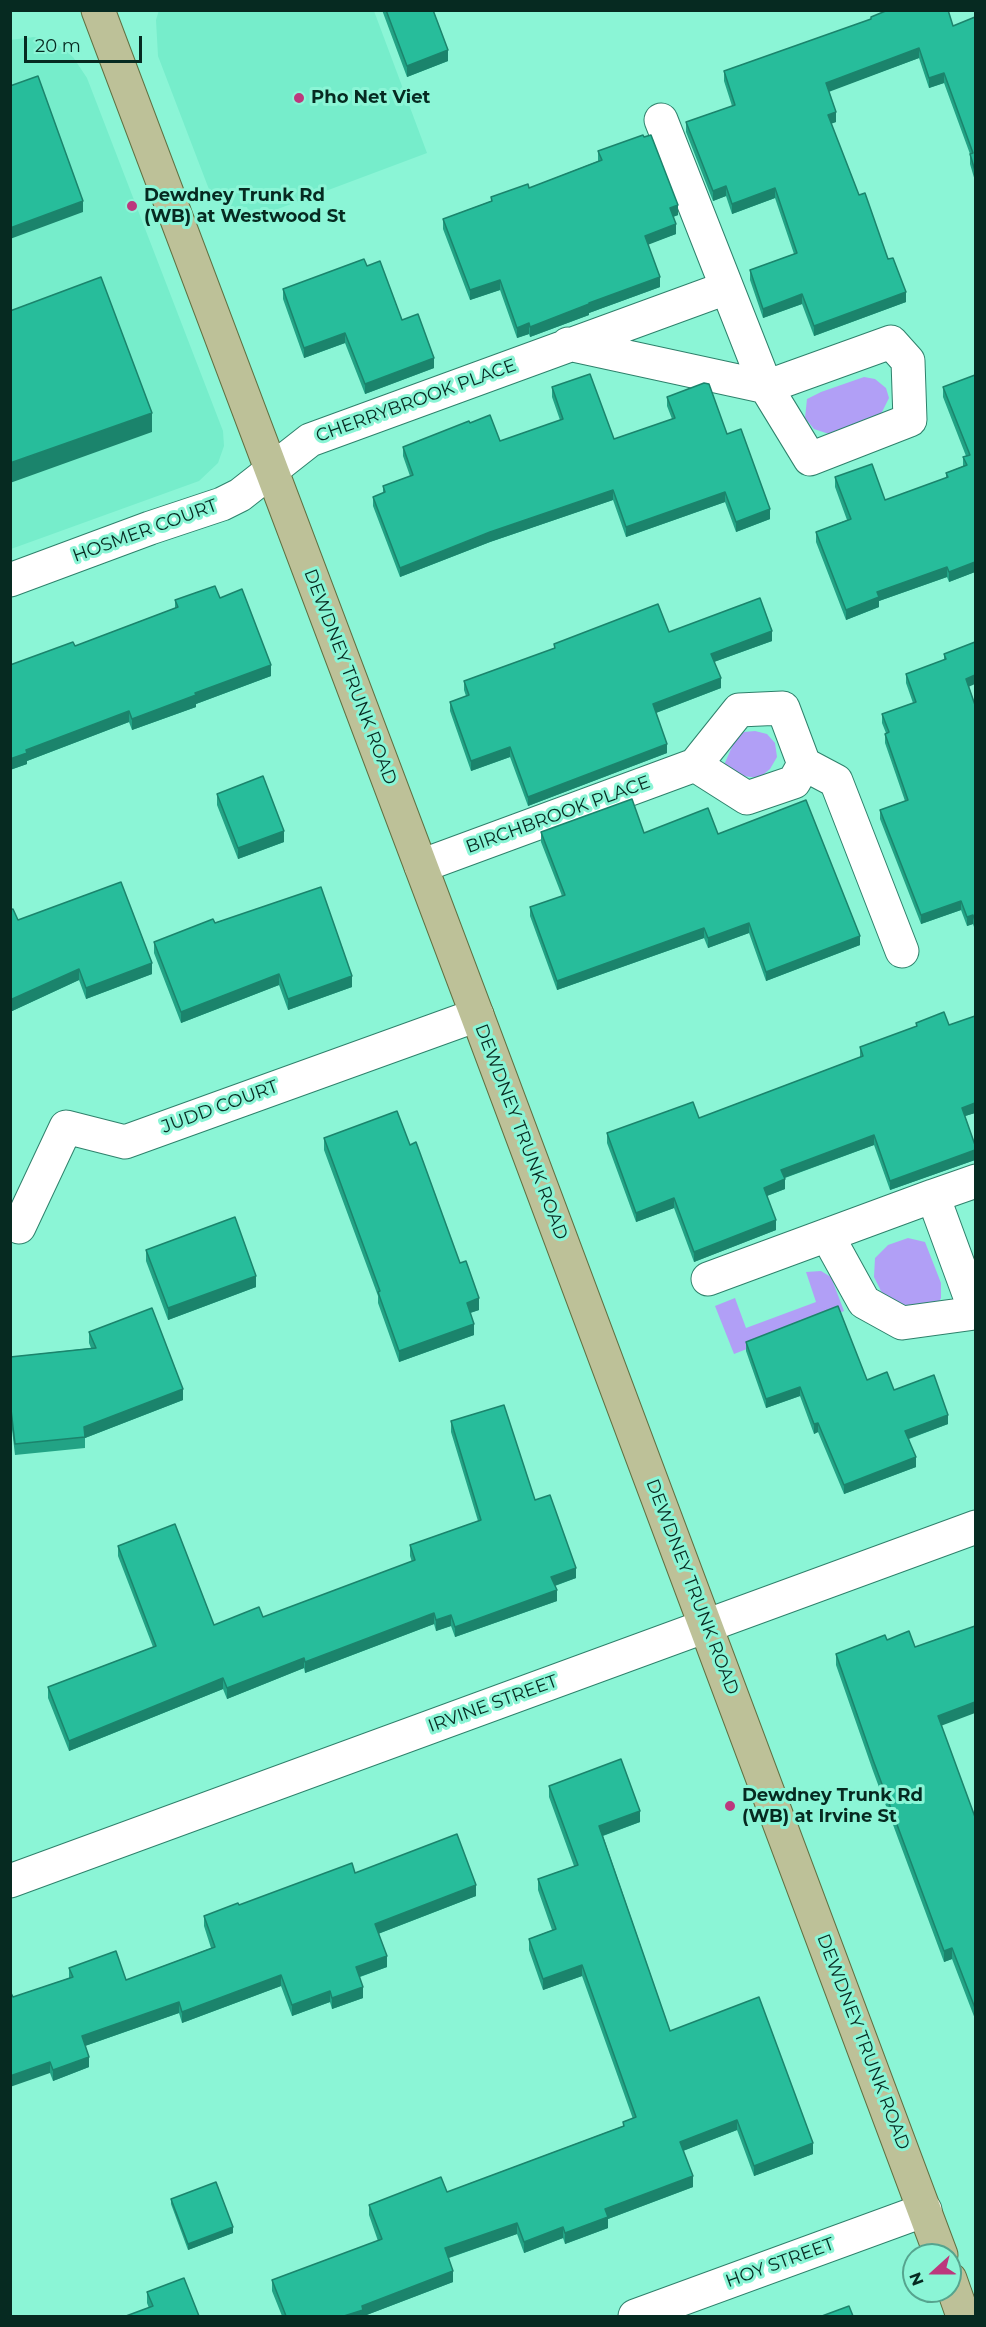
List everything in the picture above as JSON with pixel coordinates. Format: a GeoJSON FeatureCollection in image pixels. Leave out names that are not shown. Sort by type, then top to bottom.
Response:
{"type":"FeatureCollection","features":[{"type":"Feature","properties":{"kind":"main road","name":"DEWDNEY TRUNK ROAD"},"geometry":{"type":"LineString","coordinates":[[98,10],[937,2243]]}},
{"type":"Feature","properties":{"kind":"street"},"geometry":{"type":"LineString","coordinates":[[568,344],[766,387],[661,120]]}},
{"type":"Feature","properties":{"kind":"street","name":"CHERRYBROOK PLACE"},"geometry":{"type":"LineString","coordinates":[[273,471],[309,440],[726,288]]}},
{"type":"Feature","properties":{"kind":"street","name":"HOSMER COURT"},"geometry":{"type":"LineString","coordinates":[[10,580],[222,504],[240,495],[273,471]]}},
{"type":"Feature","properties":{"kind":"street"},"geometry":{"type":"LineString","coordinates":[[804,764],[794,782],[747,798],[695,765],[739,710],[783,708],[804,764],[836,781],[902,951]]}},
{"type":"Feature","properties":{"kind":"street","name":"BIRCHBROOK PLACE"},"geometry":{"type":"LineString","coordinates":[[421,866],[695,765]]}},
{"type":"Feature","properties":{"kind":"street","name":"JUDD COURT"},"geometry":{"type":"LineString","coordinates":[[19,1227],[66,1127],[125,1142],[477,1015]]}},
{"type":"Feature","properties":{"kind":"street"},"geometry":{"type":"LineString","coordinates":[[708,1279],[975,1180]]}},
{"type":"Feature","properties":{"kind":"street"},"geometry":{"type":"LineString","coordinates":[[828,1235],[864,1302],[902,1323],[975,1313],[933,1196]]}},
{"type":"Feature","properties":{"kind":"street","name":"IRVINE STREET"},"geometry":{"type":"LineString","coordinates":[[10,1881],[975,1527]]}},
{"type":"Feature","properties":{"kind":"street","name":"HOY STREET"},"geometry":{"type":"LineString","coordinates":[[634,2316],[926,2210]]}},
{"type":"Feature","properties":{"kind":"shaded area"},"geometry":{"type":"Polygon","coordinates":[[[159,10],[374,11],[427,153],[251,219],[247,207],[230,208],[221,204],[214,200],[210,192],[158,56],[156,20],[159,10]]]}},
{"type":"Feature","properties":{"kind":"shaded area"},"geometry":{"type":"Polygon","coordinates":[[[34,37],[56,43],[73,57],[87,78],[223,431],[224,446],[218,463],[199,481],[11,549],[10,40],[34,37]]]}},
{"type":"Feature","properties":{"kind":"shaded area"},"geometry":{"type":"Polygon","coordinates":[[[864,377],[875,379],[886,388],[889,398],[881,414],[829,434],[814,429],[805,418],[807,399],[864,377]]]}},
{"type":"Feature","properties":{"kind":"shaded area"},"geometry":{"type":"Polygon","coordinates":[[[755,731],[767,734],[775,743],[777,757],[770,769],[759,778],[743,776],[724,765],[735,740],[744,732],[755,731]]]}},
{"type":"Feature","properties":{"kind":"shaded area"},"geometry":{"type":"Polygon","coordinates":[[[908,1238],[925,1242],[941,1283],[941,1298],[936,1308],[918,1314],[886,1301],[874,1277],[875,1258],[888,1245],[908,1238]]]}},
{"type":"Feature","properties":{"kind":"shaded area"},"geometry":{"type":"Polygon","coordinates":[[[821,1271],[831,1277],[844,1311],[734,1354],[715,1306],[735,1298],[746,1328],[816,1302],[806,1272],[821,1271]]]}},
{"type":"Feature","properties":{"kind":"building"},"geometry":{"type":"Polygon","coordinates":[[[386,10],[433,10],[448,50],[407,66],[386,10]]]}},
{"type":"Feature","properties":{"kind":"building"},"geometry":{"type":"Polygon","coordinates":[[[888,10],[948,10],[953,26],[975,17],[975,171],[970,154],[973,153],[944,73],[929,78],[919,48],[826,83],[836,112],[828,115],[859,195],[865,193],[888,259],[893,258],[906,292],[814,326],[802,294],[763,309],[750,270],[797,253],[775,188],[732,204],[726,186],[713,191],[686,122],[735,105],[724,71],[871,19],[888,10]]]}},
{"type":"Feature","properties":{"kind":"building"},"geometry":{"type":"Polygon","coordinates":[[[38,76],[83,201],[10,228],[10,86],[38,76]]]}},
{"type":"Feature","properties":{"kind":"building"},"geometry":{"type":"Polygon","coordinates":[[[643,135],[644,137],[651,135],[678,205],[670,208],[676,224],[645,236],[660,277],[530,327],[529,323],[517,328],[500,280],[470,290],[443,219],[492,201],[491,197],[528,184],[529,188],[602,160],[598,151],[643,135]]]}},
{"type":"Feature","properties":{"kind":"building"},"geometry":{"type":"Polygon","coordinates":[[[364,259],[367,266],[380,261],[402,320],[418,314],[434,358],[365,384],[345,333],[304,348],[283,289],[364,259]]]}},
{"type":"Feature","properties":{"kind":"building"},"geometry":{"type":"Polygon","coordinates":[[[101,277],[152,413],[10,463],[10,311],[101,277]]]}},
{"type":"Feature","properties":{"kind":"building"},"geometry":{"type":"Polygon","coordinates":[[[590,374],[614,439],[675,418],[667,397],[704,383],[709,384],[727,434],[741,429],[770,509],[736,522],[725,492],[626,527],[613,490],[490,532],[400,568],[373,497],[385,492],[383,486],[413,475],[403,447],[490,415],[500,441],[563,419],[552,387],[590,374]]]}},
{"type":"Feature","properties":{"kind":"building"},"geometry":{"type":"Polygon","coordinates":[[[975,375],[975,562],[949,572],[947,567],[877,592],[879,597],[846,610],[816,532],[851,519],[835,477],[872,464],[885,500],[948,477],[946,473],[967,465],[963,457],[970,455],[943,387],[975,375]]]}},
{"type":"Feature","properties":{"kind":"building"},"geometry":{"type":"Polygon","coordinates":[[[215,586],[220,598],[242,589],[271,665],[132,719],[129,711],[26,750],[27,753],[10,759],[10,665],[73,642],[75,646],[178,607],[175,600],[215,586]]]}},
{"type":"Feature","properties":{"kind":"building"},"geometry":{"type":"Polygon","coordinates":[[[760,598],[772,631],[711,654],[721,678],[653,704],[667,744],[528,797],[510,747],[471,761],[450,702],[469,695],[464,681],[555,648],[554,644],[658,604],[669,632],[760,598]]]}},
{"type":"Feature","properties":{"kind":"building"},"geometry":{"type":"Polygon","coordinates":[[[975,642],[975,675],[966,679],[975,705],[975,921],[973,915],[967,917],[961,901],[921,915],[880,810],[908,800],[885,734],[889,732],[882,714],[916,702],[906,674],[946,659],[944,654],[975,642]]]}},
{"type":"Feature","properties":{"kind":"building"},"geometry":{"type":"Polygon","coordinates":[[[263,776],[284,831],[238,848],[217,794],[263,776]]]}},
{"type":"Feature","properties":{"kind":"building"},"geometry":{"type":"Polygon","coordinates":[[[632,799],[644,833],[708,808],[718,834],[806,800],[860,936],[766,972],[749,923],[708,938],[704,928],[557,981],[530,907],[565,895],[541,832],[632,799]]]}},
{"type":"Feature","properties":{"kind":"building"},"geometry":{"type":"Polygon","coordinates":[[[121,882],[152,963],[86,988],[79,969],[10,1000],[10,910],[13,909],[18,920],[121,882]]]}},
{"type":"Feature","properties":{"kind":"building"},"geometry":{"type":"Polygon","coordinates":[[[321,887],[352,976],[288,999],[279,974],[181,1012],[154,942],[213,919],[215,923],[321,887]]]}},
{"type":"Feature","properties":{"kind":"building"},"geometry":{"type":"Polygon","coordinates":[[[944,1012],[949,1025],[975,1016],[975,1103],[962,1108],[975,1150],[890,1181],[874,1135],[781,1170],[785,1179],[764,1188],[776,1220],[694,1252],[674,1198],[636,1213],[607,1133],[693,1102],[699,1118],[863,1056],[860,1047],[917,1026],[916,1023],[944,1012]]]}},
{"type":"Feature","properties":{"kind":"building"},"geometry":{"type":"Polygon","coordinates":[[[397,1111],[410,1145],[416,1142],[460,1263],[466,1261],[479,1298],[467,1303],[474,1324],[399,1351],[378,1292],[380,1291],[324,1138],[397,1111]]]}},
{"type":"Feature","properties":{"kind":"building"},"geometry":{"type":"Polygon","coordinates":[[[235,1217],[256,1276],[168,1308],[146,1250],[235,1217]]]}},
{"type":"Feature","properties":{"kind":"building"},"geometry":{"type":"Polygon","coordinates":[[[838,1306],[867,1380],[887,1372],[894,1390],[934,1375],[948,1415],[905,1431],[916,1457],[844,1485],[818,1423],[814,1424],[800,1387],[766,1399],[746,1342],[838,1306]]]}},
{"type":"Feature","properties":{"kind":"building"},"geometry":{"type":"Polygon","coordinates":[[[152,1308],[183,1389],[84,1427],[85,1437],[15,1444],[10,1401],[10,1357],[96,1348],[89,1332],[152,1308]]]}},
{"type":"Feature","properties":{"kind":"building"},"geometry":{"type":"Polygon","coordinates":[[[504,1405],[535,1500],[550,1495],[576,1568],[551,1577],[557,1590],[455,1627],[451,1615],[436,1620],[434,1613],[305,1662],[304,1658],[227,1688],[223,1678],[69,1741],[48,1687],[156,1646],[118,1546],[175,1524],[214,1625],[259,1607],[263,1617],[415,1560],[410,1545],[481,1520],[451,1421],[504,1405]]]}},
{"type":"Feature","properties":{"kind":"building"},"geometry":{"type":"Polygon","coordinates":[[[975,1626],[975,1702],[938,1716],[975,1817],[975,2008],[952,1948],[944,1951],[836,1654],[885,1635],[887,1640],[909,1631],[915,1647],[975,1626]]]}},
{"type":"Feature","properties":{"kind":"building"},"geometry":{"type":"Polygon","coordinates":[[[621,1759],[640,1811],[599,1826],[670,2031],[759,1997],[813,2143],[754,2166],[737,2120],[680,2142],[693,2176],[605,2209],[608,2217],[565,2233],[563,2227],[524,2242],[517,2223],[445,2248],[453,2271],[362,2306],[363,2310],[344,2316],[286,2316],[272,2280],[382,2239],[369,2205],[441,2177],[447,2192],[624,2126],[623,2122],[636,2117],[582,1965],[543,1979],[529,1939],[556,1929],[538,1879],[578,1865],[549,1786],[621,1759]]]}},
{"type":"Feature","properties":{"kind":"building"},"geometry":{"type":"Polygon","coordinates":[[[457,1834],[476,1885],[375,1924],[387,1956],[356,1967],[363,1987],[332,1998],[330,1991],[292,2005],[281,1975],[182,2012],[179,2002],[82,2036],[89,2057],[53,2070],[50,2062],[10,2076],[10,1991],[13,1997],[73,1977],[69,1968],[116,1951],[126,1980],[215,1947],[204,1916],[352,1863],[355,1873],[457,1834]]]}},
{"type":"Feature","properties":{"kind":"building"},"geometry":{"type":"Polygon","coordinates":[[[216,2182],[233,2227],[188,2244],[171,2199],[216,2182]]]}},
{"type":"Feature","properties":{"kind":"building"},"geometry":{"type":"Polygon","coordinates":[[[184,2278],[199,2316],[126,2316],[153,2306],[147,2292],[184,2278]]]}},
{"type":"Feature","properties":{"kind":"building"},"geometry":{"type":"Polygon","coordinates":[[[849,2306],[853,2316],[822,2316],[849,2306]]]}},
{"type":"Feature","properties":{"kind":"place","name":"Pho Net Viet"},"geometry":{"type":"Point","coordinates":[299,98]}},
{"type":"Feature","properties":{"kind":"place","name":"Dewdney Trunk Rd (WB) at Westwood St"},"geometry":{"type":"Point","coordinates":[132,206]}},
{"type":"Feature","properties":{"kind":"place","name":"Dewdney Trunk Rd (WB) at Irvine St"},"geometry":{"type":"Point","coordinates":[730,1806]}}]}
